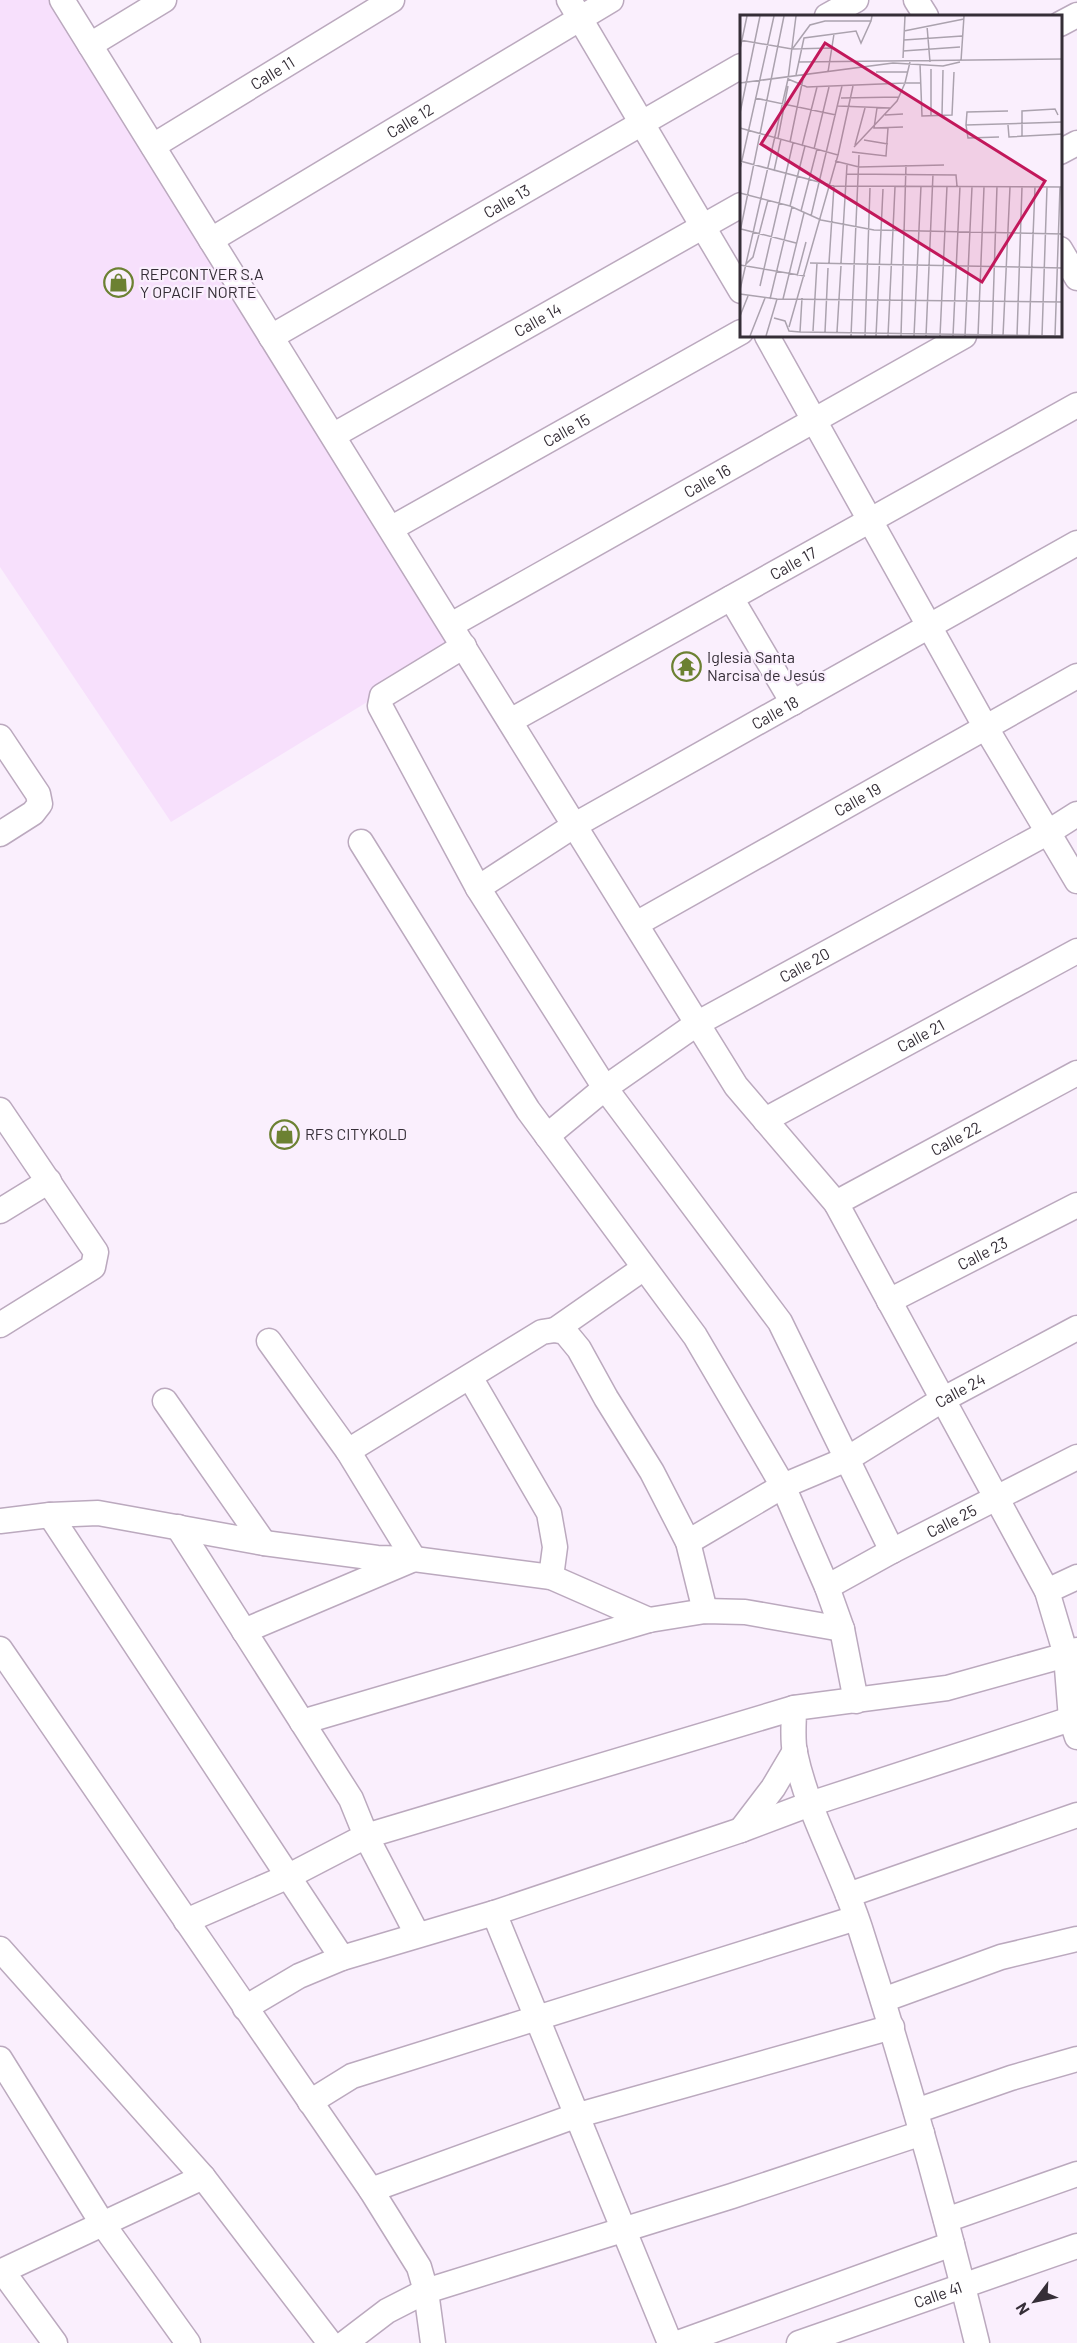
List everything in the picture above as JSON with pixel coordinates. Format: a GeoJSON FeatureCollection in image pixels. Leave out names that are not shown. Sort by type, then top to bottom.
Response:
{"type":"FeatureCollection","features":[{"type":"Feature","properties":{"kind":"street"},"geometry":{"type":"LineString","coordinates":[[62,0],[392,528],[736,1086],[836,1203],[1047,1591],[1072,1652],[1075,1724],[810,1804],[741,1830],[494,1913],[342,1958],[299,1976],[245,2008]]}},
{"type":"Feature","properties":{"kind":"street"},"geometry":{"type":"LineString","coordinates":[[90,45],[164,0]]}},
{"type":"Feature","properties":{"kind":"street","name":"Calle 11"},"geometry":{"type":"LineString","coordinates":[[153,146],[392,0]]}},
{"type":"Feature","properties":{"kind":"street","name":"Calle 12"},"geometry":{"type":"LineString","coordinates":[[211,240],[575,9],[610,0]]}},
{"type":"Feature","properties":{"kind":"street"},"geometry":{"type":"LineString","coordinates":[[830,15],[856,0]]}},
{"type":"Feature","properties":{"kind":"street"},"geometry":{"type":"LineString","coordinates":[[916,0],[925,15]]}},
{"type":"Feature","properties":{"kind":"street"},"geometry":{"type":"LineString","coordinates":[[575,9],[740,289]]}},
{"type":"Feature","properties":{"kind":"street"},"geometry":{"type":"LineString","coordinates":[[1062,23],[1077,15]]}},
{"type":"Feature","properties":{"kind":"street","name":"Calle 13"},"geometry":{"type":"LineString","coordinates":[[271,337],[740,67]]}},
{"type":"Feature","properties":{"kind":"street"},"geometry":{"type":"LineString","coordinates":[[1062,151],[1077,143]]}},
{"type":"Feature","properties":{"kind":"street","name":"Calle 14"},"geometry":{"type":"LineString","coordinates":[[334,435],[740,206]]}},
{"type":"Feature","properties":{"kind":"street"},"geometry":{"type":"LineString","coordinates":[[1062,254],[1072,276]]}},
{"type":"Feature","properties":{"kind":"street","name":"Calle 15"},"geometry":{"type":"LineString","coordinates":[[392,528],[740,333]]}},
{"type":"Feature","properties":{"kind":"street"},"geometry":{"type":"LineString","coordinates":[[768,338],[986,728],[1077,881]]}},
{"type":"Feature","properties":{"kind":"street","name":"Calle 16"},"geometry":{"type":"LineString","coordinates":[[451,624],[960,338]]}},
{"type":"Feature","properties":{"kind":"street","name":"Calle 17"},"geometry":{"type":"LineString","coordinates":[[510,721],[1077,405]]}},
{"type":"Feature","properties":{"kind":"street","name":"Calle 18"},"geometry":{"type":"LineString","coordinates":[[478,888],[575,825],[1077,543]]}},
{"type":"Feature","properties":{"kind":"street"},"geometry":{"type":"LineString","coordinates":[[731,598],[793,703]]}},
{"type":"Feature","properties":{"kind":"street"},"geometry":{"type":"LineString","coordinates":[[464,646],[382,696],[380,706],[478,888],[605,1088],[780,1322],[892,1551]]}},
{"type":"Feature","properties":{"kind":"street","name":"Calle 19"},"geometry":{"type":"LineString","coordinates":[[636,924],[1077,676]]}},
{"type":"Feature","properties":{"kind":"street"},"geometry":{"type":"LineString","coordinates":[[0,737],[38,794],[40,804],[33,813],[0,834]]}},
{"type":"Feature","properties":{"kind":"street","name":"Calle 20"},"geometry":{"type":"LineString","coordinates":[[547,1137],[605,1088],[698,1023],[1047,833],[1077,814]]}},
{"type":"Feature","properties":{"kind":"street"},"geometry":{"type":"LineString","coordinates":[[361,842],[528,1110],[695,1336],[783,1486],[827,1587],[842,1629],[856,1701]]}},
{"type":"Feature","properties":{"kind":"street","name":"Calle 21"},"geometry":{"type":"LineString","coordinates":[[765,1120],[1077,951]]}},
{"type":"Feature","properties":{"kind":"street","name":"Calle 22"},"geometry":{"type":"LineString","coordinates":[[836,1203],[1077,1073]]}},
{"type":"Feature","properties":{"kind":"street"},"geometry":{"type":"LineString","coordinates":[[0,1110],[96,1252],[93,1267],[0,1325]]}},
{"type":"Feature","properties":{"kind":"street"},"geometry":{"type":"LineString","coordinates":[[0,1211],[49,1180]]}},
{"type":"Feature","properties":{"kind":"street","name":"Calle 23"},"geometry":{"type":"LineString","coordinates":[[889,1301],[1077,1205]]}},
{"type":"Feature","properties":{"kind":"street"},"geometry":{"type":"LineString","coordinates":[[555,1330],[644,1268]]}},
{"type":"Feature","properties":{"kind":"street","name":"Calle 24"},"geometry":{"type":"LineString","coordinates":[[688,1542],[783,1486],[847,1459],[942,1400],[1077,1328]]}},
{"type":"Feature","properties":{"kind":"street"},"geometry":{"type":"LineString","coordinates":[[348,1450],[542,1332],[555,1330],[565,1332],[584,1357],[606,1398],[652,1472],[688,1542],[705,1611]]}},
{"type":"Feature","properties":{"kind":"street"},"geometry":{"type":"LineString","coordinates":[[269,1341],[348,1450],[414,1559]]}},
{"type":"Feature","properties":{"kind":"street"},"geometry":{"type":"LineString","coordinates":[[470,1377],[549,1513],[555,1548],[550,1577]]}},
{"type":"Feature","properties":{"kind":"street"},"geometry":{"type":"LineString","coordinates":[[165,1401],[264,1543]]}},
{"type":"Feature","properties":{"kind":"street","name":"Calle 25"},"geometry":{"type":"LineString","coordinates":[[827,1587],[892,1551],[1077,1457]]}},
{"type":"Feature","properties":{"kind":"street"},"geometry":{"type":"LineString","coordinates":[[0,1521],[50,1515],[98,1513],[264,1543],[377,1558],[414,1559],[550,1577],[648,1620]]}},
{"type":"Feature","properties":{"kind":"street"},"geometry":{"type":"LineString","coordinates":[[50,1515],[342,1958]]}},
{"type":"Feature","properties":{"kind":"street"},"geometry":{"type":"LineString","coordinates":[[178,1527],[351,1799],[366,1836],[417,1934]]}},
{"type":"Feature","properties":{"kind":"street"},"geometry":{"type":"LineString","coordinates":[[244,1631],[414,1559]]}},
{"type":"Feature","properties":{"kind":"street"},"geometry":{"type":"LineString","coordinates":[[1047,1591],[1077,1577]]}},
{"type":"Feature","properties":{"kind":"street"},"geometry":{"type":"LineString","coordinates":[[302,1722],[648,1620],[705,1611],[745,1612],[842,1629]]}},
{"type":"Feature","properties":{"kind":"street"},"geometry":{"type":"LineString","coordinates":[[0,1649],[372,2190],[419,2267],[426,2291],[433,2343]]}},
{"type":"Feature","properties":{"kind":"street"},"geometry":{"type":"LineString","coordinates":[[186,1920],[289,1876],[366,1836],[794,1708],[947,1688],[1072,1652]]}},
{"type":"Feature","properties":{"kind":"street"},"geometry":{"type":"LineString","coordinates":[[794,1708],[795,1751],[810,1804],[848,1895],[892,2027],[946,2220],[977,2343]]}},
{"type":"Feature","properties":{"kind":"street"},"geometry":{"type":"LineString","coordinates":[[741,1830],[773,1788],[795,1751]]}},
{"type":"Feature","properties":{"kind":"street"},"geometry":{"type":"LineString","coordinates":[[848,1895],[1077,1815]]}},
{"type":"Feature","properties":{"kind":"street"},"geometry":{"type":"LineString","coordinates":[[494,1913],[575,2116],[670,2343]]}},
{"type":"Feature","properties":{"kind":"street"},"geometry":{"type":"LineString","coordinates":[[310,2102],[352,2076],[856,1918]]}},
{"type":"Feature","properties":{"kind":"street"},"geometry":{"type":"LineString","coordinates":[[883,2000],[1001,1957],[1077,1939]]}},
{"type":"Feature","properties":{"kind":"street"},"geometry":{"type":"LineString","coordinates":[[0,1949],[203,2177],[330,2343]]}},
{"type":"Feature","properties":{"kind":"street"},"geometry":{"type":"LineString","coordinates":[[372,2190],[575,2116],[892,2027]]}},
{"type":"Feature","properties":{"kind":"street"},"geometry":{"type":"LineString","coordinates":[[0,2059],[102,2223],[188,2343]]}},
{"type":"Feature","properties":{"kind":"street"},"geometry":{"type":"LineString","coordinates":[[345,2343],[387,2311],[426,2291],[624,2229],[919,2122],[1011,2078],[1077,2059]]}},
{"type":"Feature","properties":{"kind":"street"},"geometry":{"type":"LineString","coordinates":[[946,2220],[1077,2174]]}},
{"type":"Feature","properties":{"kind":"street"},"geometry":{"type":"LineString","coordinates":[[55,2343],[1,2272],[203,2177]]}},
{"type":"Feature","properties":{"kind":"street"},"geometry":{"type":"LineString","coordinates":[[678,2343],[952,2244]]}},
{"type":"Feature","properties":{"kind":"street","name":"Calle 41"},"geometry":{"type":"LineString","coordinates":[[799,2343],[1077,2246]]}},
{"type":"Feature","properties":{"kind":"shaded area","name":"REPCONTVER S.A Y OPACIF NORTE"},"geometry":{"type":"Polygon","coordinates":[[[0,0],[63,0],[462,644],[171,822],[0,567],[0,0]]]}},
{"type":"Feature","properties":{"kind":"place","name":"REPCONTVER S.A Y OPACIF NORTE"},"geometry":{"type":"Point","coordinates":[119,283]}},
{"type":"Feature","properties":{"kind":"place","name":"Iglesia Santa Narcisa de Jesús"},"geometry":{"type":"Point","coordinates":[686,666]}},
{"type":"Feature","properties":{"kind":"place","name":"RFS CITYKOLD"},"geometry":{"type":"Point","coordinates":[284,1134]}}]}
